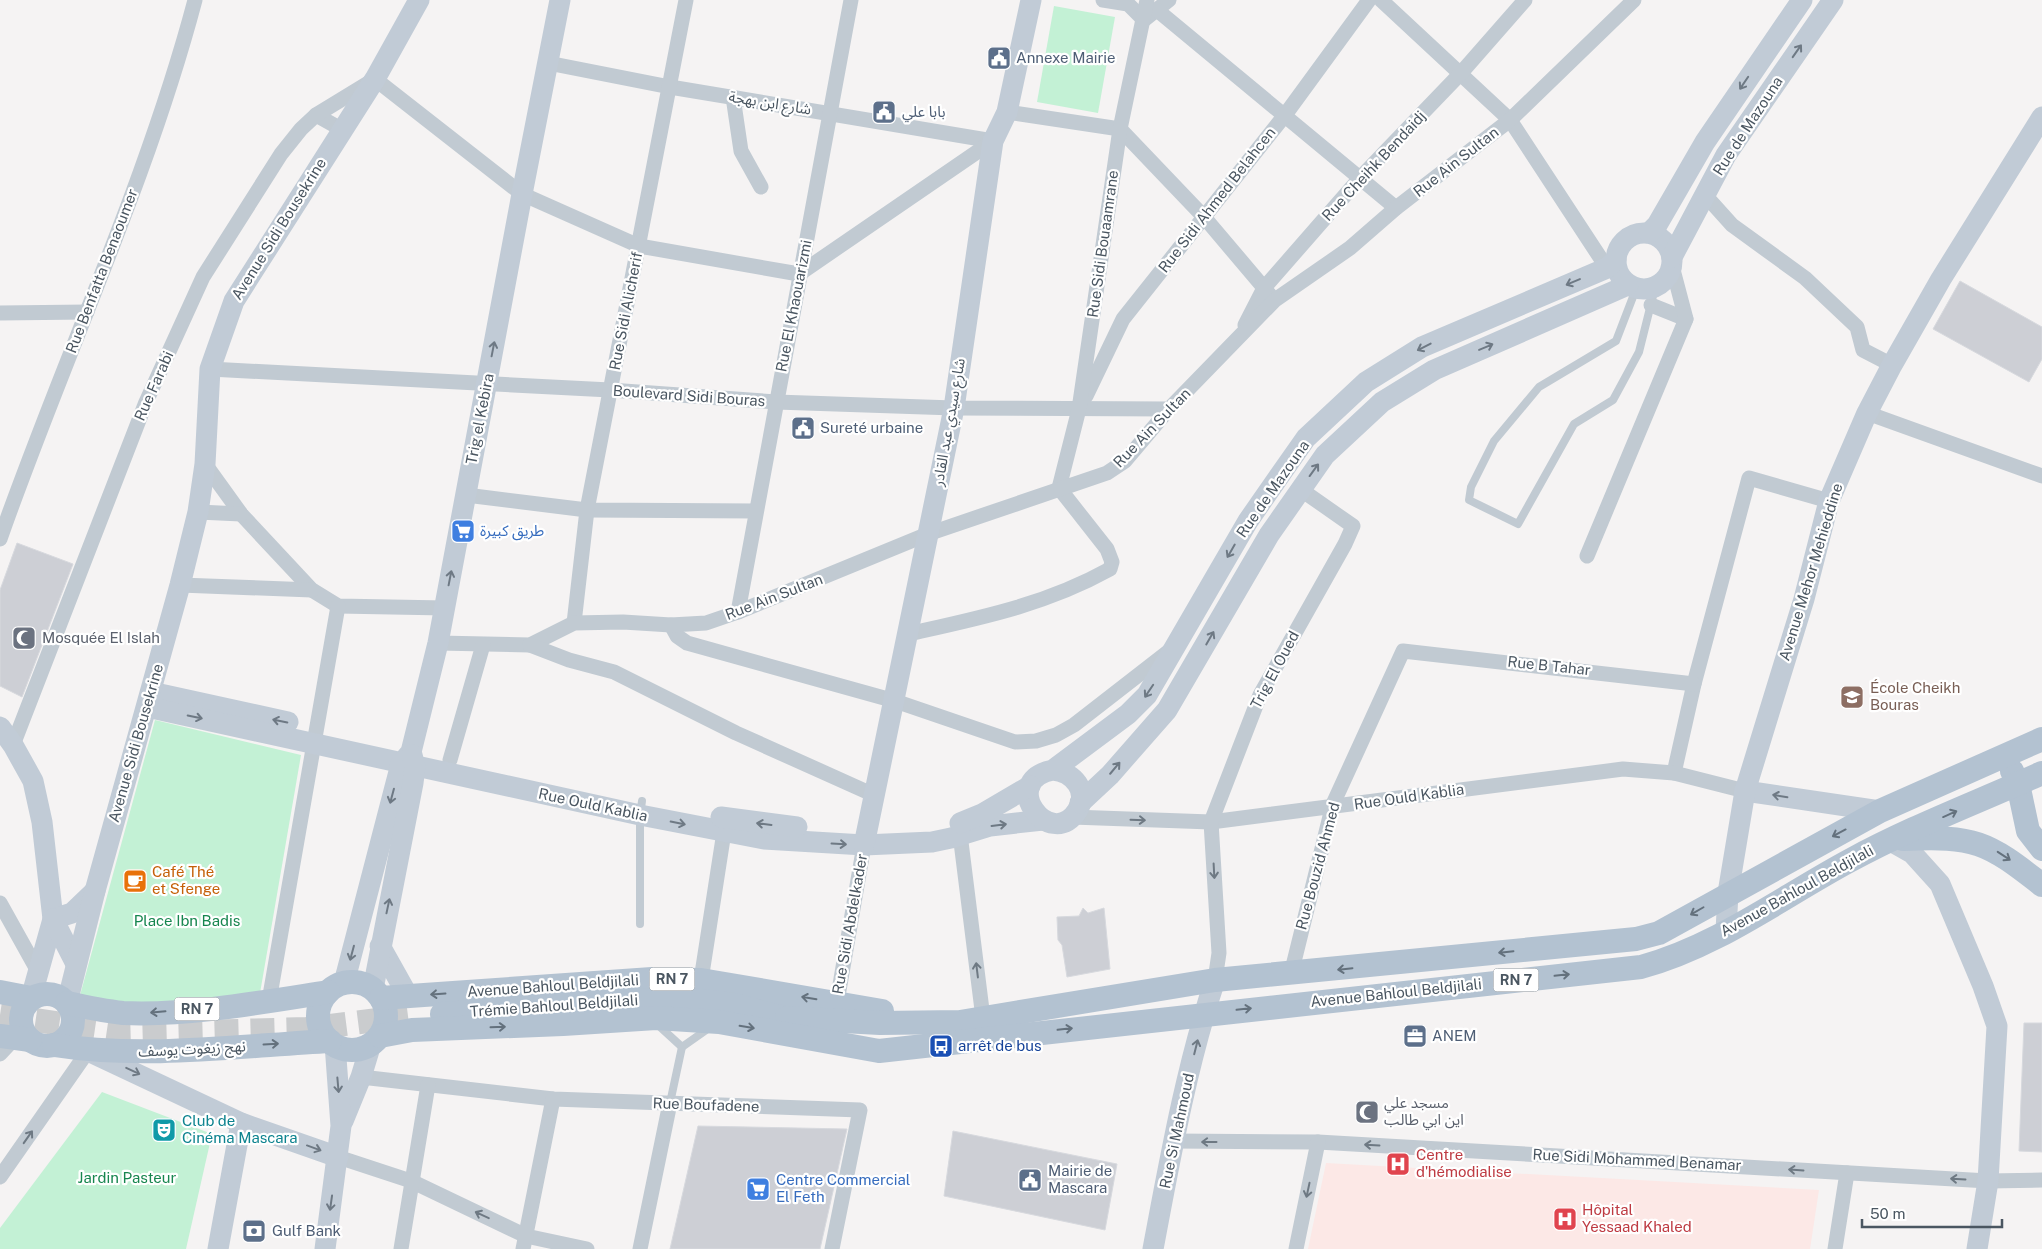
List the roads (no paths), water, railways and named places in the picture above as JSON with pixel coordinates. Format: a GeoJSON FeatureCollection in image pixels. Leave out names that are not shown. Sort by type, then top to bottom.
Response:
{"type":"FeatureCollection","features":[{"type":"Feature","properties":{"kind":"main road","name":"Avenue Bahloul Beldjilali"},"geometry":{"type":"LineString","coordinates":[[787,1018],[886,1023],[972,1020],[1215,980],[1636,939],[1659,933],[1728,893],[1880,811],[2042,739]]}},
{"type":"Feature","properties":{"kind":"main road"},"geometry":{"type":"LineString","coordinates":[[1997,758],[2010,767],[2018,784],[2028,831],[2042,849]]}},
{"type":"Feature","properties":{"kind":"main road","name":"Avenue Bahloul Beldjilali"},"geometry":{"type":"LineString","coordinates":[[375,1040],[412,1030],[650,1018],[718,1022],[879,1051],[1641,967],[1663,961],[1726,931],[1889,840],[2042,773]]}},
{"type":"Feature","properties":{"kind":"main road"},"geometry":{"type":"LineString","coordinates":[[1889,840],[1947,837],[1970,840],[1988,846],[2014,862],[2042,885]]}},
{"type":"Feature","properties":{"kind":"main road","name":"Avenue Bahloul Beldjilali"},"geometry":{"type":"LineString","coordinates":[[377,993],[408,1006],[652,979],[701,980],[837,1002],[972,1020]]}},
{"type":"Feature","properties":{"kind":"main road"},"geometry":{"type":"LineString","coordinates":[[359,982],[377,993],[386,1017],[375,1040],[353,1050],[332,1042],[323,1032],[319,1022],[320,1006],[336,987],[359,982]]}},
{"type":"Feature","properties":{"kind":"main road","name":"RN 7"},"geometry":{"type":"LineString","coordinates":[[66,1003],[122,1012],[150,1013],[269,1001],[336,987]]}},
{"type":"Feature","properties":{"kind":"main road"},"geometry":{"type":"LineString","coordinates":[[0,992],[31,998]]}},
{"type":"Feature","properties":{"kind":"main road"},"geometry":{"type":"LineString","coordinates":[[11,1042],[21,1027],[21,1018],[26,1004],[31,998],[38,995],[53,994],[66,1003],[73,1019],[72,1027],[62,1041],[54,1045]]}},
{"type":"Feature","properties":{"kind":"main road","name":"Trémie Bahloul Beldjilali"},"geometry":{"type":"LineString","coordinates":[[408,1006],[678,998],[733,1005],[787,1018]]}},
{"type":"Feature","properties":{"kind":"main road","name":"Avenue Bahloul Beldjilali"},"geometry":{"type":"LineString","coordinates":[[787,1018],[841,1034],[947,1044]]}},
{"type":"Feature","properties":{"kind":"main road","name":"نهج زيغوت يوسف"},"geometry":{"type":"LineString","coordinates":[[11,1042],[45,1046],[54,1045],[88,1051],[135,1052],[332,1042]]}},
{"type":"Feature","properties":{"kind":"street","name":"Rue Benfatta Benaoumer"},"geometry":{"type":"LineString","coordinates":[[0,539],[177,69],[195,0]]}},
{"type":"Feature","properties":{"kind":"street","name":"Avenue Sidi Bousekrine"},"geometry":{"type":"LineString","coordinates":[[66,1003],[95,891],[180,586],[198,512],[205,464],[210,369],[234,301],[374,79],[419,0]]}},
{"type":"Feature","properties":{"kind":"street","name":"Trig el Kebira"},"geometry":{"type":"LineString","coordinates":[[409,761],[445,608],[560,0]]}},
{"type":"Feature","properties":{"kind":"street","name":"Rue Sidi Alicherif"},"geometry":{"type":"LineString","coordinates":[[574,623],[587,510],[686,0]]}},
{"type":"Feature","properties":{"kind":"street","name":"Rue El Khaouarizmi"},"geometry":{"type":"LineString","coordinates":[[738,612],[851,0]]}},
{"type":"Feature","properties":{"kind":"street","name":"شارع سيدي عبد القادر"},"geometry":{"type":"LineString","coordinates":[[866,838],[954,408],[994,141],[1007,112],[1031,0]]}},
{"type":"Feature","properties":{"kind":"street"},"geometry":{"type":"LineString","coordinates":[[1103,0],[1148,9],[1285,115],[1396,208]]}},
{"type":"Feature","properties":{"kind":"street"},"geometry":{"type":"LineString","coordinates":[[1148,9],[1169,0]]}},
{"type":"Feature","properties":{"kind":"street","name":"Rue Sidi Ahmed Belahcen"},"geometry":{"type":"LineString","coordinates":[[1079,409],[1123,318],[1285,115],[1369,0]]}},
{"type":"Feature","properties":{"kind":"street"},"geometry":{"type":"LineString","coordinates":[[1381,0],[1510,120],[1619,274],[1642,291],[1686,318]]}},
{"type":"Feature","properties":{"kind":"street","name":"Rue Cheihk Bendaidj"},"geometry":{"type":"LineString","coordinates":[[1236,342],[1264,288],[1361,177],[1461,73],[1525,0]]}},
{"type":"Feature","properties":{"kind":"street","name":"Rue Ain Sultan"},"geometry":{"type":"LineString","coordinates":[[438,643],[530,645],[574,623],[623,622],[671,625],[706,623],[738,612],[928,534],[1107,473],[1125,461],[1169,409],[1275,300],[1350,248],[1396,208],[1510,120],[1634,0]]}},
{"type":"Feature","properties":{"kind":"street","name":"Rue de Mazouna"},"geometry":{"type":"LineString","coordinates":[[1649,233],[1657,225],[1705,142],[1802,0]]}},
{"type":"Feature","properties":{"kind":"street","name":"Rue de Mazouna"},"geometry":{"type":"LineString","coordinates":[[1672,262],[1726,155],[1833,0]]}},
{"type":"Feature","properties":{"kind":"street","name":"Rue Sidi Bouaamrane"},"geometry":{"type":"LineString","coordinates":[[1059,488],[1079,409],[1120,129],[1148,9]]}},
{"type":"Feature","properties":{"kind":"street","name":"شارع ابن بهجة"},"geometry":{"type":"LineString","coordinates":[[548,63],[670,87],[994,141]]}},
{"type":"Feature","properties":{"kind":"street"},"geometry":{"type":"LineString","coordinates":[[374,79],[522,194],[639,246],[799,274],[994,141]]}},
{"type":"Feature","properties":{"kind":"street","name":"Rue Farabi"},"geometry":{"type":"LineString","coordinates":[[13,745],[146,402],[203,277],[281,154],[301,128],[316,115],[374,79]]}},
{"type":"Feature","properties":{"kind":"street"},"geometry":{"type":"LineString","coordinates":[[734,97],[741,151],[760,187]]}},
{"type":"Feature","properties":{"kind":"street"},"geometry":{"type":"LineString","coordinates":[[1007,112],[1120,129],[1204,216],[1275,300]]}},
{"type":"Feature","properties":{"kind":"street"},"geometry":{"type":"LineString","coordinates":[[316,115],[341,129]]}},
{"type":"Feature","properties":{"kind":"street","name":"Avenue Mehor Mehieddine"},"geometry":{"type":"LineString","coordinates":[[1726,931],[1728,893],[1744,791],[1804,599],[1829,501],[1867,414],[1892,365],[1941,279],[2042,117]]}},
{"type":"Feature","properties":{"kind":"street"},"geometry":{"type":"LineString","coordinates":[[1705,195],[1732,224],[1805,278],[1857,327],[1862,350],[1892,365]]}},
{"type":"Feature","properties":{"kind":"street"},"geometry":{"type":"LineString","coordinates":[[1587,556],[1686,318],[1672,262],[1664,241],[1649,233],[1641,233],[1626,239],[1611,264]]}},
{"type":"Feature","properties":{"kind":"street"},"geometry":{"type":"LineString","coordinates":[[1642,291],[1663,283],[1672,262]]}},
{"type":"Feature","properties":{"kind":"street","name":"Rue de Mazouna"},"geometry":{"type":"LineString","coordinates":[[1054,770],[1128,714],[1147,695],[1248,521],[1290,460],[1306,438],[1366,382],[1422,347],[1611,264]]}},
{"type":"Feature","properties":{"kind":"street","name":"Rue de Mazouna"},"geometry":{"type":"LineString","coordinates":[[1076,810],[1166,710],[1184,684],[1269,535],[1325,455],[1382,402],[1434,370],[1642,291]]}},
{"type":"Feature","properties":{"kind":"street"},"geometry":{"type":"LineString","coordinates":[[0,314],[87,312]]}},
{"type":"Feature","properties":{"kind":"street","name":"Boulevard Sidi Bouras"},"geometry":{"type":"LineString","coordinates":[[210,369],[486,385],[610,390],[776,402],[954,408],[1169,409]]}},
{"type":"Feature","properties":{"kind":"street"},"geometry":{"type":"LineString","coordinates":[[1867,414],[2042,476]]}},
{"type":"Feature","properties":{"kind":"street"},"geometry":{"type":"LineString","coordinates":[[205,464],[241,514],[312,590],[338,606],[445,608]]}},
{"type":"Feature","properties":{"kind":"street"},"geometry":{"type":"LineString","coordinates":[[1674,773],[1694,684],[1749,478],[1829,501]]}},
{"type":"Feature","properties":{"kind":"street"},"geometry":{"type":"LineString","coordinates":[[908,634],[1014,610],[1054,596],[1110,569],[1112,562],[1107,549],[1059,488]]}},
{"type":"Feature","properties":{"kind":"street","name":"Trig El Oued"},"geometry":{"type":"LineString","coordinates":[[1211,822],[1260,695],[1345,544],[1353,526],[1300,489]]}},
{"type":"Feature","properties":{"kind":"street"},"geometry":{"type":"LineString","coordinates":[[466,495],[587,510],[756,511]]}},
{"type":"Feature","properties":{"kind":"street"},"geometry":{"type":"LineString","coordinates":[[198,512],[241,514]]}},
{"type":"Feature","properties":{"kind":"street"},"geometry":{"type":"LineString","coordinates":[[180,586],[312,590]]}},
{"type":"Feature","properties":{"kind":"street"},"geometry":{"type":"LineString","coordinates":[[269,1001],[338,606]]}},
{"type":"Feature","properties":{"kind":"street"},"geometry":{"type":"LineString","coordinates":[[671,625],[677,636],[687,643],[895,701],[1015,742],[1036,741],[1056,735],[1074,724],[1175,647]]}},
{"type":"Feature","properties":{"kind":"street"},"geometry":{"type":"LineString","coordinates":[[450,760],[483,645]]}},
{"type":"Feature","properties":{"kind":"street"},"geometry":{"type":"LineString","coordinates":[[530,645],[569,660],[614,672],[745,737],[874,795]]}},
{"type":"Feature","properties":{"kind":"street","name":"Rue B Tahar"},"geometry":{"type":"LineString","coordinates":[[1403,651],[1694,684]]}},
{"type":"Feature","properties":{"kind":"street","name":"Rue Bouzid Ahmed"},"geometry":{"type":"LineString","coordinates":[[1291,974],[1332,808],[1403,651]]}},
{"type":"Feature","properties":{"kind":"street","name":"Rue Ould Kablia"},"geometry":{"type":"LineString","coordinates":[[149,700],[316,736],[409,761],[641,808],[866,838]]}},
{"type":"Feature","properties":{"kind":"street"},"geometry":{"type":"LineString","coordinates":[[0,728],[13,745],[33,782],[42,822],[53,919],[76,964]]}},
{"type":"Feature","properties":{"kind":"street","name":"Rue Ould Kablia"},"geometry":{"type":"LineString","coordinates":[[409,761],[450,760],[641,808],[724,832],[764,839],[866,838],[938,827],[959,829],[1043,820]]}},
{"type":"Feature","properties":{"kind":"street"},"geometry":{"type":"LineString","coordinates":[[377,993],[380,946],[409,761]]}},
{"type":"Feature","properties":{"kind":"street"},"geometry":{"type":"LineString","coordinates":[[336,987],[409,761]]}},
{"type":"Feature","properties":{"kind":"street","name":"Rue Ould Kablia"},"geometry":{"type":"LineString","coordinates":[[1076,810],[1211,822],[1332,808],[1623,768],[1674,773],[1744,791]]}},
{"type":"Feature","properties":{"kind":"street"},"geometry":{"type":"LineString","coordinates":[[1054,770],[1069,774],[1080,787],[1076,810],[1058,823],[1043,820],[1035,814],[1030,806],[1028,796],[1030,786],[1039,774],[1054,770]]}},
{"type":"Feature","properties":{"kind":"street","name":"Rue Ould Kablia"},"geometry":{"type":"LineString","coordinates":[[959,829],[1030,786]]}},
{"type":"Feature","properties":{"kind":"street"},"geometry":{"type":"LineString","coordinates":[[1744,791],[1880,811]]}},
{"type":"Feature","properties":{"kind":"street"},"geometry":{"type":"LineString","coordinates":[[1211,822],[1219,953],[1215,980]]}},
{"type":"Feature","properties":{"kind":"street"},"geometry":{"type":"LineString","coordinates":[[959,829],[972,1020]]}},
{"type":"Feature","properties":{"kind":"street"},"geometry":{"type":"LineString","coordinates":[[701,980],[724,832]]}},
{"type":"Feature","properties":{"kind":"street","name":"Rue Sidi Abdelkader"},"geometry":{"type":"LineString","coordinates":[[837,1002],[866,838]]}},
{"type":"Feature","properties":{"kind":"street"},"geometry":{"type":"LineString","coordinates":[[1889,840],[1912,853],[1940,884],[1984,986],[1997,1026],[1988,1181],[1977,1249]]}},
{"type":"Feature","properties":{"kind":"street"},"geometry":{"type":"LineString","coordinates":[[53,919],[72,913],[95,891]]}},
{"type":"Feature","properties":{"kind":"street"},"geometry":{"type":"LineString","coordinates":[[0,903],[38,973]]}},
{"type":"Feature","properties":{"kind":"street"},"geometry":{"type":"LineString","coordinates":[[31,998],[53,919]]}},
{"type":"Feature","properties":{"kind":"street"},"geometry":{"type":"LineString","coordinates":[[380,946],[408,1006]]}},
{"type":"Feature","properties":{"kind":"street","name":"Rue Si Mahmoud"},"geometry":{"type":"LineString","coordinates":[[1153,1249],[1173,1142],[1204,1014],[1215,980]]}},
{"type":"Feature","properties":{"kind":"street"},"geometry":{"type":"LineString","coordinates":[[341,1126],[375,1040]]}},
{"type":"Feature","properties":{"kind":"street"},"geometry":{"type":"LineString","coordinates":[[325,1249],[341,1126],[332,1042]]}},
{"type":"Feature","properties":{"kind":"street"},"geometry":{"type":"LineString","coordinates":[[0,1177],[88,1051],[241,1122],[411,1181],[525,1242],[587,1249]]}},
{"type":"Feature","properties":{"kind":"street","name":"Rue Boufadene"},"geometry":{"type":"LineString","coordinates":[[361,1077],[553,1099],[860,1110],[832,1249]]}},
{"type":"Feature","properties":{"kind":"street"},"geometry":{"type":"LineString","coordinates":[[401,1249],[428,1085]]}},
{"type":"Feature","properties":{"kind":"street"},"geometry":{"type":"LineString","coordinates":[[525,1242],[553,1099]]}},
{"type":"Feature","properties":{"kind":"street"},"geometry":{"type":"LineString","coordinates":[[640,1249],[670,1103]]}},
{"type":"Feature","properties":{"kind":"street"},"geometry":{"type":"LineString","coordinates":[[218,1249],[241,1122]]}},
{"type":"Feature","properties":{"kind":"street","name":"Rue Sidi Mohammed Benamar"},"geometry":{"type":"LineString","coordinates":[[1173,1142],[1318,1142],[1988,1181],[2042,1180]]}},
{"type":"Feature","properties":{"kind":"street"},"geometry":{"type":"LineString","coordinates":[[1296,1249],[1318,1142]]}},
{"type":"Feature","properties":{"kind":"street"},"geometry":{"type":"LineString","coordinates":[[1834,1249],[1847,1173]]}},
{"type":"Feature","properties":{"kind":"lane"},"geometry":{"type":"LineString","coordinates":[[1642,291],[1639,352],[1613,400],[1574,424],[1518,524],[1469,500],[1471,487],[1494,441],[1539,387],[1616,341],[1642,291]]}},
{"type":"Feature","properties":{"kind":"lane"},"geometry":{"type":"LineString","coordinates":[[640,924],[641,808]]}},
{"type":"Feature","properties":{"kind":"lane"},"geometry":{"type":"LineString","coordinates":[[650,1018],[682,1047]]}},
{"type":"Feature","properties":{"kind":"lane"},"geometry":{"type":"LineString","coordinates":[[670,1103],[682,1047],[718,1022]]}},
{"type":"Feature","properties":{"kind":"tunnel"},"geometry":{"type":"LineString","coordinates":[[0,1015],[129,1034],[307,1029],[408,1016]]}},
{"type":"Feature","properties":{"kind":"place","name":"Annexe Mairie"},"geometry":{"type":"Point","coordinates":[999,58]}},
{"type":"Feature","properties":{"kind":"place","name":"بابا علي"},"geometry":{"type":"Point","coordinates":[884,112]}},
{"type":"Feature","properties":{"kind":"place","name":"Sureté urbaine"},"geometry":{"type":"Point","coordinates":[803,428]}},
{"type":"Feature","properties":{"kind":"place","name":"طريق كبيرة"},"geometry":{"type":"Point","coordinates":[463,531]}},
{"type":"Feature","properties":{"kind":"place","name":"Mosquée El Islah"},"geometry":{"type":"Point","coordinates":[24,638]}},
{"type":"Feature","properties":{"kind":"place","name":"École Cheikh Bouras"},"geometry":{"type":"Point","coordinates":[1852,697]}},
{"type":"Feature","properties":{"kind":"place","name":"Café Thé et Sfenge"},"geometry":{"type":"Point","coordinates":[135,881]}},
{"type":"Feature","properties":{"kind":"place","name":"ANEM"},"geometry":{"type":"Point","coordinates":[1415,1036]}},
{"type":"Feature","properties":{"kind":"place","name":"arrêt de bus"},"geometry":{"type":"Point","coordinates":[941,1046]}},
{"type":"Feature","properties":{"kind":"place","name":"مسجد علي اين ابي طالب"},"geometry":{"type":"Point","coordinates":[1367,1112]}},
{"type":"Feature","properties":{"kind":"place","name":"Club de Cinéma Mascara"},"geometry":{"type":"Point","coordinates":[164,1130]}},
{"type":"Feature","properties":{"kind":"place","name":"Centre d'hémodialise"},"geometry":{"type":"Point","coordinates":[1398,1164]}},
{"type":"Feature","properties":{"kind":"place","name":"Mairie de Mascara"},"geometry":{"type":"Point","coordinates":[1030,1180]}},
{"type":"Feature","properties":{"kind":"place","name":"Centre Commercial El Feth"},"geometry":{"type":"Point","coordinates":[758,1189]}},
{"type":"Feature","properties":{"kind":"place","name":"Hôpital Yessaad Khaled"},"geometry":{"type":"Point","coordinates":[1565,1219]}},
{"type":"Feature","properties":{"kind":"place","name":"Gulf Bank"},"geometry":{"type":"Point","coordinates":[254,1231]}},
{"type":"Feature","properties":{"kind":"park label","name":"Place Ibn Badis"},"geometry":{"type":"Point","coordinates":[187,921]}},
{"type":"Feature","properties":{"kind":"park label","name":"Jardin Pasteur"},"geometry":{"type":"Point","coordinates":[127,1178]}}]}
